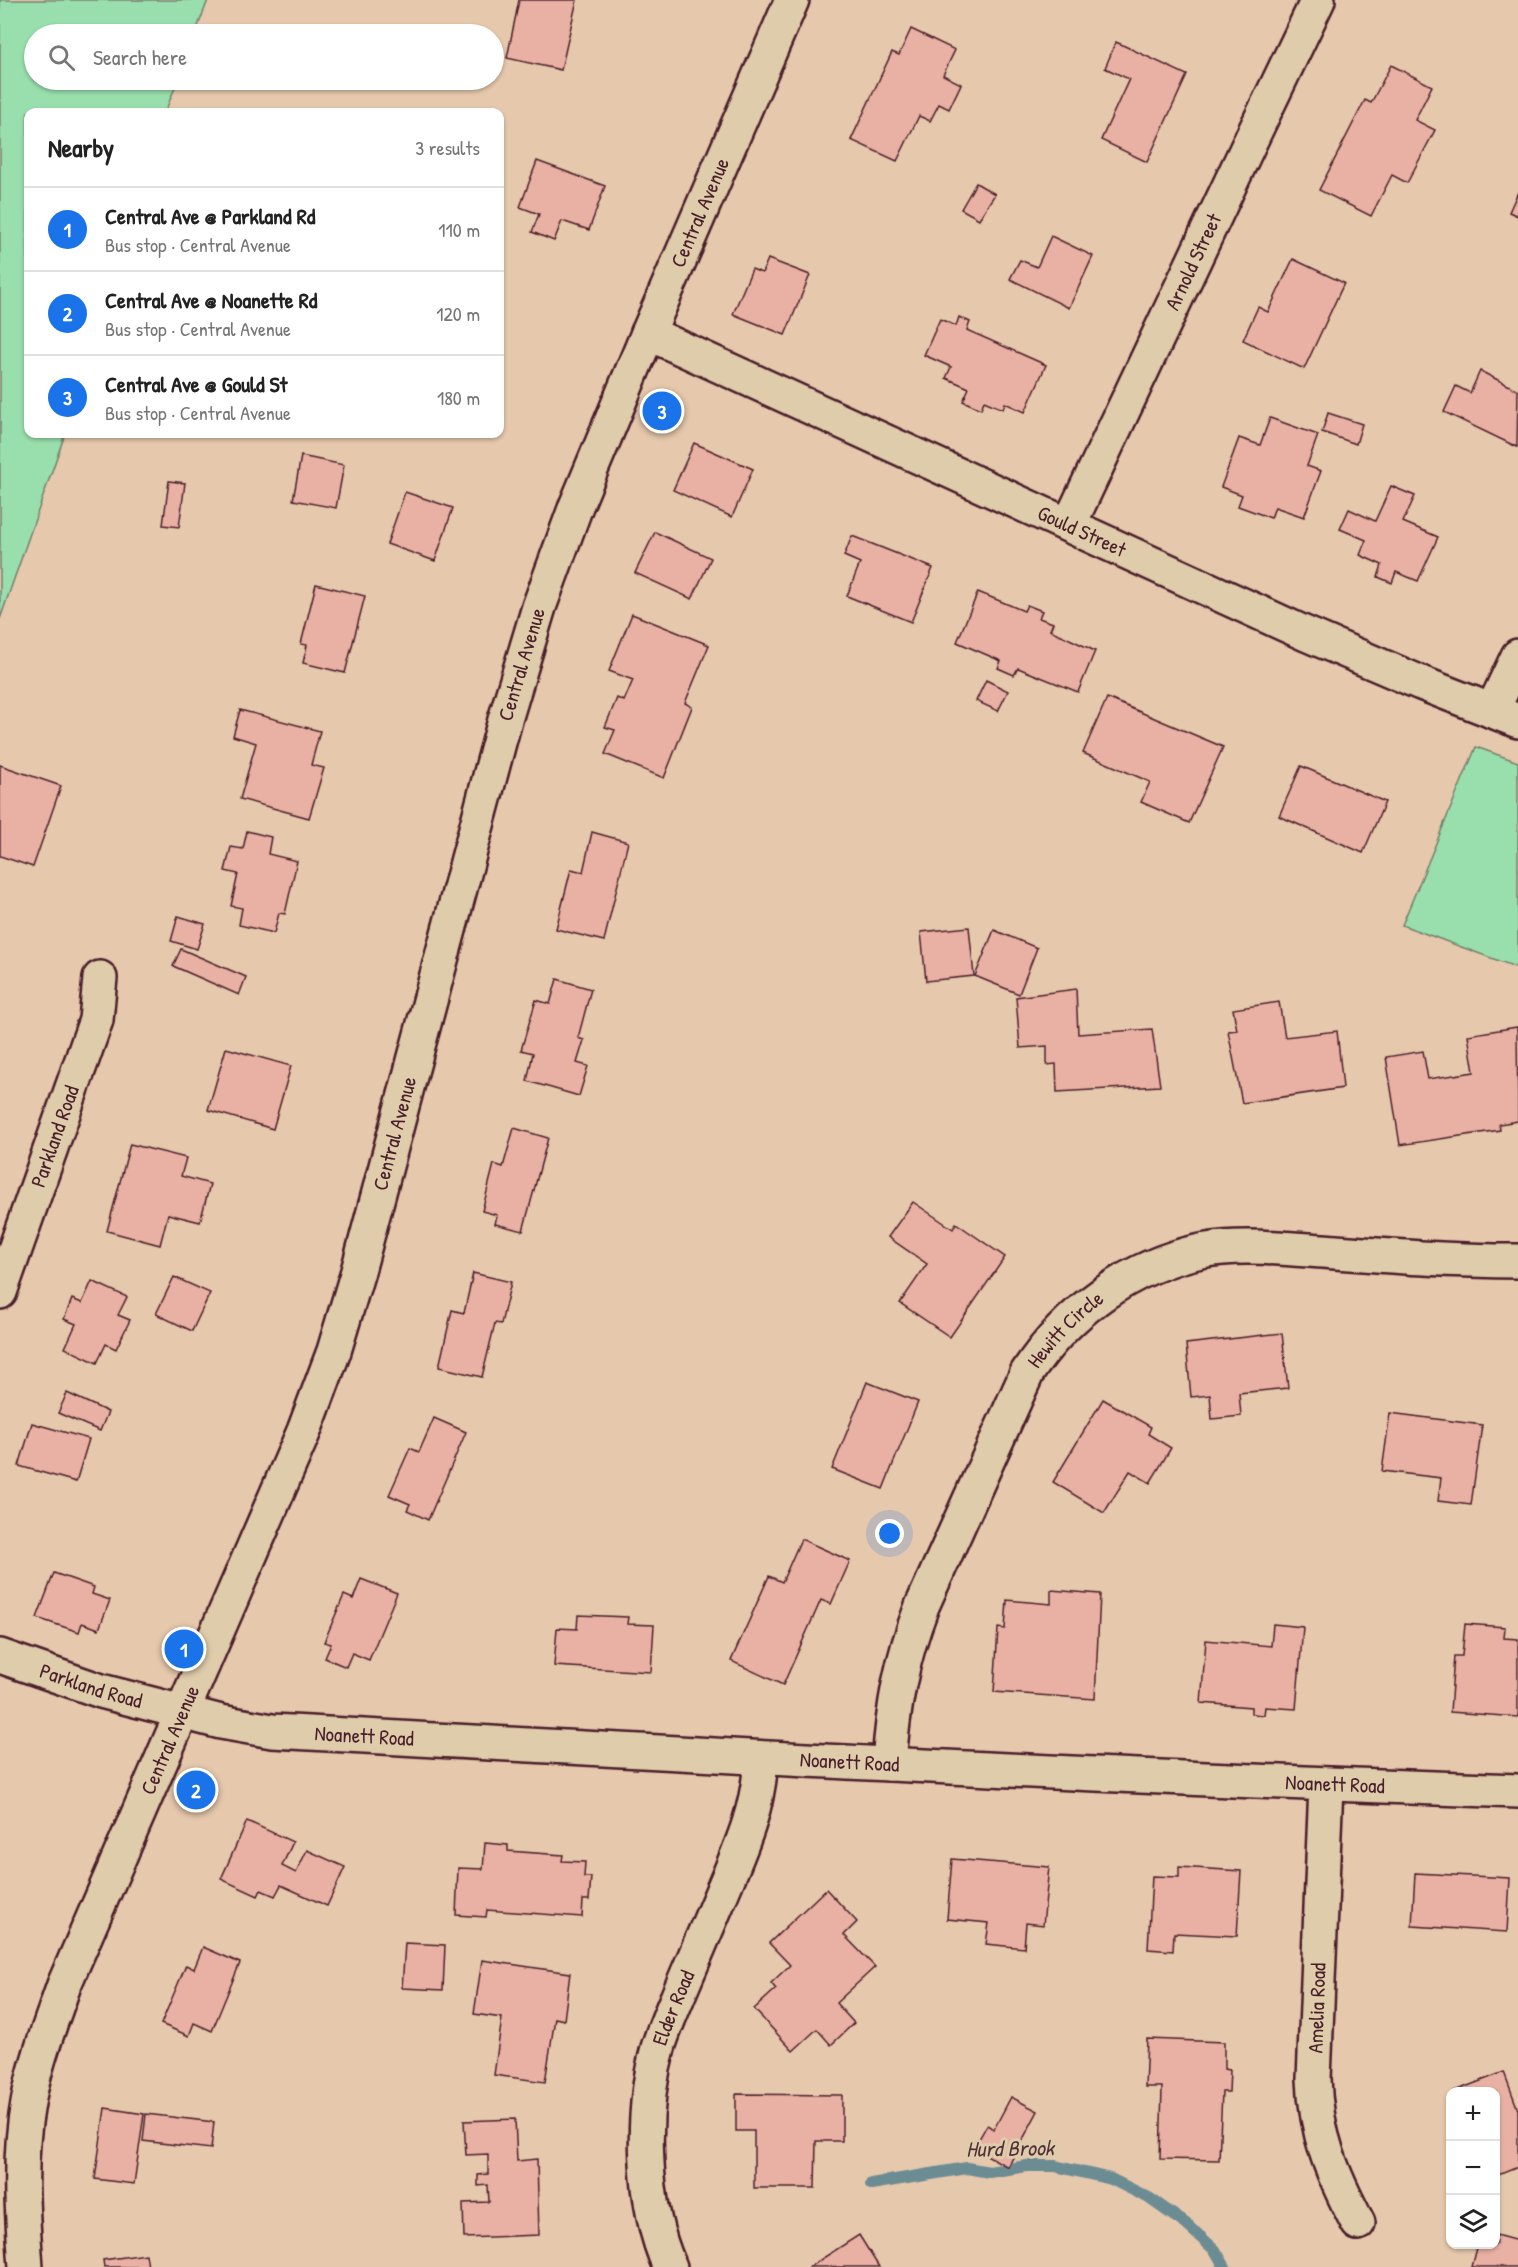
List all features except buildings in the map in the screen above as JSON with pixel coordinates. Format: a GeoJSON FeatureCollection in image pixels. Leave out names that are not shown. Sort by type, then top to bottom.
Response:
{"type":"FeatureCollection","features":[{"type":"Feature","properties":{"kind":"street","name":"Central Avenue"},"geometry":{"type":"LineString","coordinates":[[26,2267],[21,2161],[28,2101],[35,2072],[64,1985],[304,1431],[334,1352],[356,1281],[522,663],[564,536],[648,333],[792,0]]}},
{"type":"Feature","properties":{"kind":"street","name":"Arnold Street"},"geometry":{"type":"LineString","coordinates":[[1069,525],[1318,0]]}},
{"type":"Feature","properties":{"kind":"street","name":"Gould Street"},"geometry":{"type":"LineString","coordinates":[[648,333],[1359,657],[1505,716]]}},
{"type":"Feature","properties":{"kind":"street"},"geometry":{"type":"LineString","coordinates":[[1505,716],[1518,656]]}},
{"type":"Feature","properties":{"kind":"street","name":"Parkland Road"},"geometry":{"type":"LineString","coordinates":[[0,1292],[93,1031],[99,1000],[100,978]]}},
{"type":"Feature","properties":{"kind":"street","name":"Hewitt Circle"},"geometry":{"type":"LineString","coordinates":[[889,1764],[899,1677],[910,1636],[922,1606],[1027,1373],[1041,1352],[1078,1313],[1102,1294],[1149,1268],[1173,1258],[1202,1251],[1264,1247],[1518,1262]]}},
{"type":"Feature","properties":{"kind":"street","name":"Parkland Road"},"geometry":{"type":"LineString","coordinates":[[0,1656],[101,1691],[183,1712]]}},
{"type":"Feature","properties":{"kind":"street","name":"Noanett Road"},"geometry":{"type":"LineString","coordinates":[[183,1712],[272,1731],[761,1759],[1326,1785],[1518,1791]]}},
{"type":"Feature","properties":{"kind":"street","name":"Elder Road"},"geometry":{"type":"LineString","coordinates":[[670,2267],[657,2227],[648,2162],[647,2134],[652,2076],[658,2048],[670,2016],[747,1833],[757,1798],[761,1759]]}},
{"type":"Feature","properties":{"kind":"street","name":"Amelia Road"},"geometry":{"type":"LineString","coordinates":[[1326,1785],[1314,2079],[1315,2110],[1331,2167],[1358,2223]]}},
{"type":"Feature","properties":{"kind":"green space"},"geometry":{"type":"Polygon","coordinates":[[[0,0],[208,0],[199,24],[24,24],[24,90],[174,90],[167,108],[24,108],[24,438],[64,438],[0,619],[0,0]]]}},
{"type":"Feature","properties":{"kind":"green space"},"geometry":{"type":"Polygon","coordinates":[[[1476,747],[1518,762],[1518,968],[1402,925],[1476,747]]]}},
{"type":"Feature","properties":{"kind":"waterway","name":"Hurd Brook"},"geometry":{"type":"LineString","coordinates":[[871,2184],[967,2168],[989,2172],[1027,2166],[1055,2166],[1111,2179],[1149,2198],[1186,2224],[1215,2250],[1225,2267]]}},
{"type":"Feature","properties":{"kind":"place","name":"Central Ave @ Gould St"},"geometry":{"type":"Point","coordinates":[662,411]}},
{"type":"Feature","properties":{"kind":"place","name":"Central Ave @ Parkland Rd"},"geometry":{"type":"Point","coordinates":[184,1649]}},
{"type":"Feature","properties":{"kind":"place","name":"Central Ave @ Noanette Rd"},"geometry":{"type":"Point","coordinates":[196,1790]}}]}
